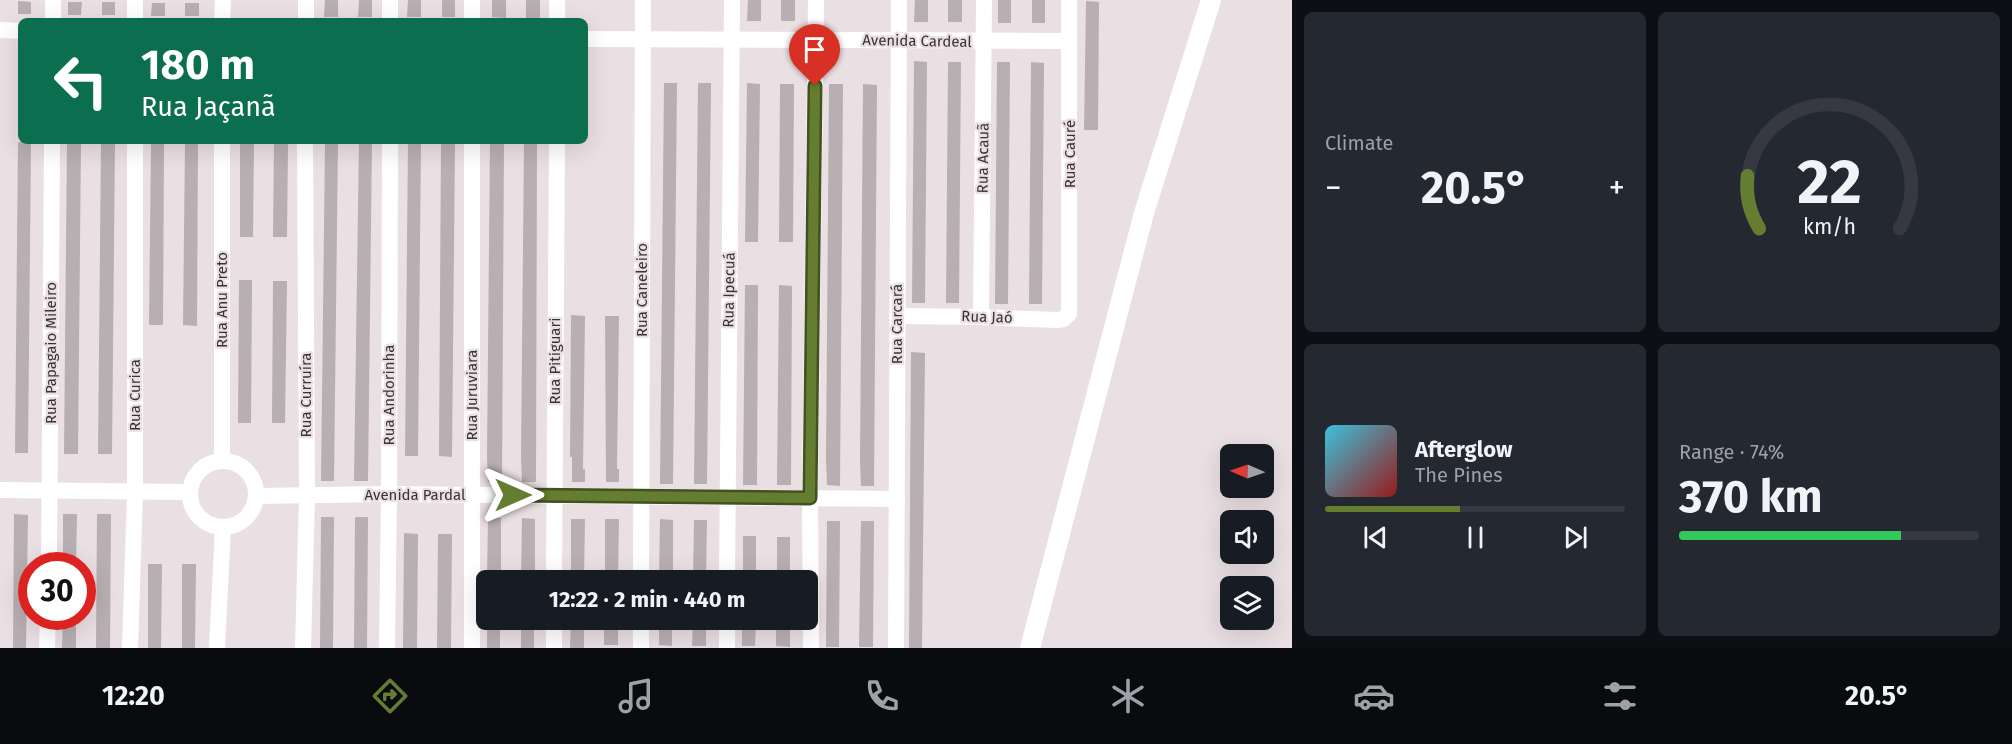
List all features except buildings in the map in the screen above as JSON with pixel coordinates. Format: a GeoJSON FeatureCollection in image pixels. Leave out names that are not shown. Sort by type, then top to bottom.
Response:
{"type":"FeatureCollection","features":[{"type":"Feature","properties":{"kind":"main road"},"geometry":{"type":"LineString","coordinates":[[1030,648],[1144,213],[1210,0]]}},
{"type":"Feature","properties":{"kind":"street"},"geometry":{"type":"LineString","coordinates":[[53,0],[53,18]]}},
{"type":"Feature","properties":{"kind":"street"},"geometry":{"type":"LineString","coordinates":[[135,0],[135,18]]}},
{"type":"Feature","properties":{"kind":"street"},"geometry":{"type":"LineString","coordinates":[[222,18],[223,0]]}},
{"type":"Feature","properties":{"kind":"street"},"geometry":{"type":"LineString","coordinates":[[306,0],[306,18]]}},
{"type":"Feature","properties":{"kind":"street"},"geometry":{"type":"LineString","coordinates":[[390,0],[390,18]]}},
{"type":"Feature","properties":{"kind":"street"},"geometry":{"type":"LineString","coordinates":[[472,0],[472,18]]}},
{"type":"Feature","properties":{"kind":"street"},"geometry":{"type":"LineString","coordinates":[[557,0],[557,18]]}},
{"type":"Feature","properties":{"kind":"street","name":"Rua Caneleiro"},"geometry":{"type":"LineString","coordinates":[[641,570],[643,0]]}},
{"type":"Feature","properties":{"kind":"street","name":"Rua Ipecuá"},"geometry":{"type":"LineString","coordinates":[[727,570],[732,0]]}},
{"type":"Feature","properties":{"kind":"street"},"geometry":{"type":"LineString","coordinates":[[811,648],[810,498],[816,0]]}},
{"type":"Feature","properties":{"kind":"street","name":"Rua Carcará"},"geometry":{"type":"LineString","coordinates":[[896,648],[899,0]]}},
{"type":"Feature","properties":{"kind":"street","name":"Rua Acauã"},"geometry":{"type":"LineString","coordinates":[[981,316],[984,0]]}},
{"type":"Feature","properties":{"kind":"street","name":"Rua Cauré"},"geometry":{"type":"LineString","coordinates":[[1069,0],[1070,308]]}},
{"type":"Feature","properties":{"kind":"street"},"geometry":{"type":"LineString","coordinates":[[0,30],[18,31]]}},
{"type":"Feature","properties":{"kind":"street","name":"Avenida Cardeal"},"geometry":{"type":"LineString","coordinates":[[588,39],[1069,41]]}},
{"type":"Feature","properties":{"kind":"street","name":"Rua Papagaio Mileiro"},"geometry":{"type":"LineString","coordinates":[[49,552],[52,144]]}},
{"type":"Feature","properties":{"kind":"street","name":"Rua Curica"},"geometry":{"type":"LineString","coordinates":[[130,648],[135,492],[135,144]]}},
{"type":"Feature","properties":{"kind":"street","name":"Rua Anu Preto"},"geometry":{"type":"LineString","coordinates":[[222,144],[222,460]]}},
{"type":"Feature","properties":{"kind":"street","name":"Rua Curruíra"},"geometry":{"type":"LineString","coordinates":[[303,648],[307,495],[305,144]]}},
{"type":"Feature","properties":{"kind":"street","name":"Rua Andorinha"},"geometry":{"type":"LineString","coordinates":[[387,648],[390,144]]}},
{"type":"Feature","properties":{"kind":"street","name":"Rua Juruviara"},"geometry":{"type":"LineString","coordinates":[[472,144],[472,648]]}},
{"type":"Feature","properties":{"kind":"street","name":"Rua Pitiguari"},"geometry":{"type":"LineString","coordinates":[[554,570],[556,144]]}},
{"type":"Feature","properties":{"kind":"street","name":"Rua Jaó"},"geometry":{"type":"LineString","coordinates":[[897,316],[981,316],[1057,320],[1066,317],[1070,308]]}},
{"type":"Feature","properties":{"kind":"street"},"geometry":{"type":"LineString","coordinates":[[222,460],[234,462],[245,469],[253,479],[257,496],[250,513],[234,526],[212,526],[195,513],[190,503],[191,482],[196,473],[212,462],[222,460]]}},
{"type":"Feature","properties":{"kind":"street"},"geometry":{"type":"LineString","coordinates":[[0,490],[189,492]]}},
{"type":"Feature","properties":{"kind":"street","name":"Avenida Pardal"},"geometry":{"type":"LineString","coordinates":[[257,496],[389,494],[897,499]]}},
{"type":"Feature","properties":{"kind":"street"},"geometry":{"type":"LineString","coordinates":[[217,648],[223,527]]}},
{"type":"Feature","properties":{"kind":"street"},"geometry":{"type":"LineString","coordinates":[[47,648],[48,630]]}},
{"type":"Feature","properties":{"kind":"street"},"geometry":{"type":"LineString","coordinates":[[554,630],[554,648]]}},
{"type":"Feature","properties":{"kind":"street"},"geometry":{"type":"LineString","coordinates":[[641,630],[641,648]]}},
{"type":"Feature","properties":{"kind":"street"},"geometry":{"type":"LineString","coordinates":[[727,630],[727,648]]}},
{"type":"Feature","properties":{"kind":"route"},"geometry":{"type":"LineString","coordinates":[[513,495],[810,498],[815,86]]}}]}
